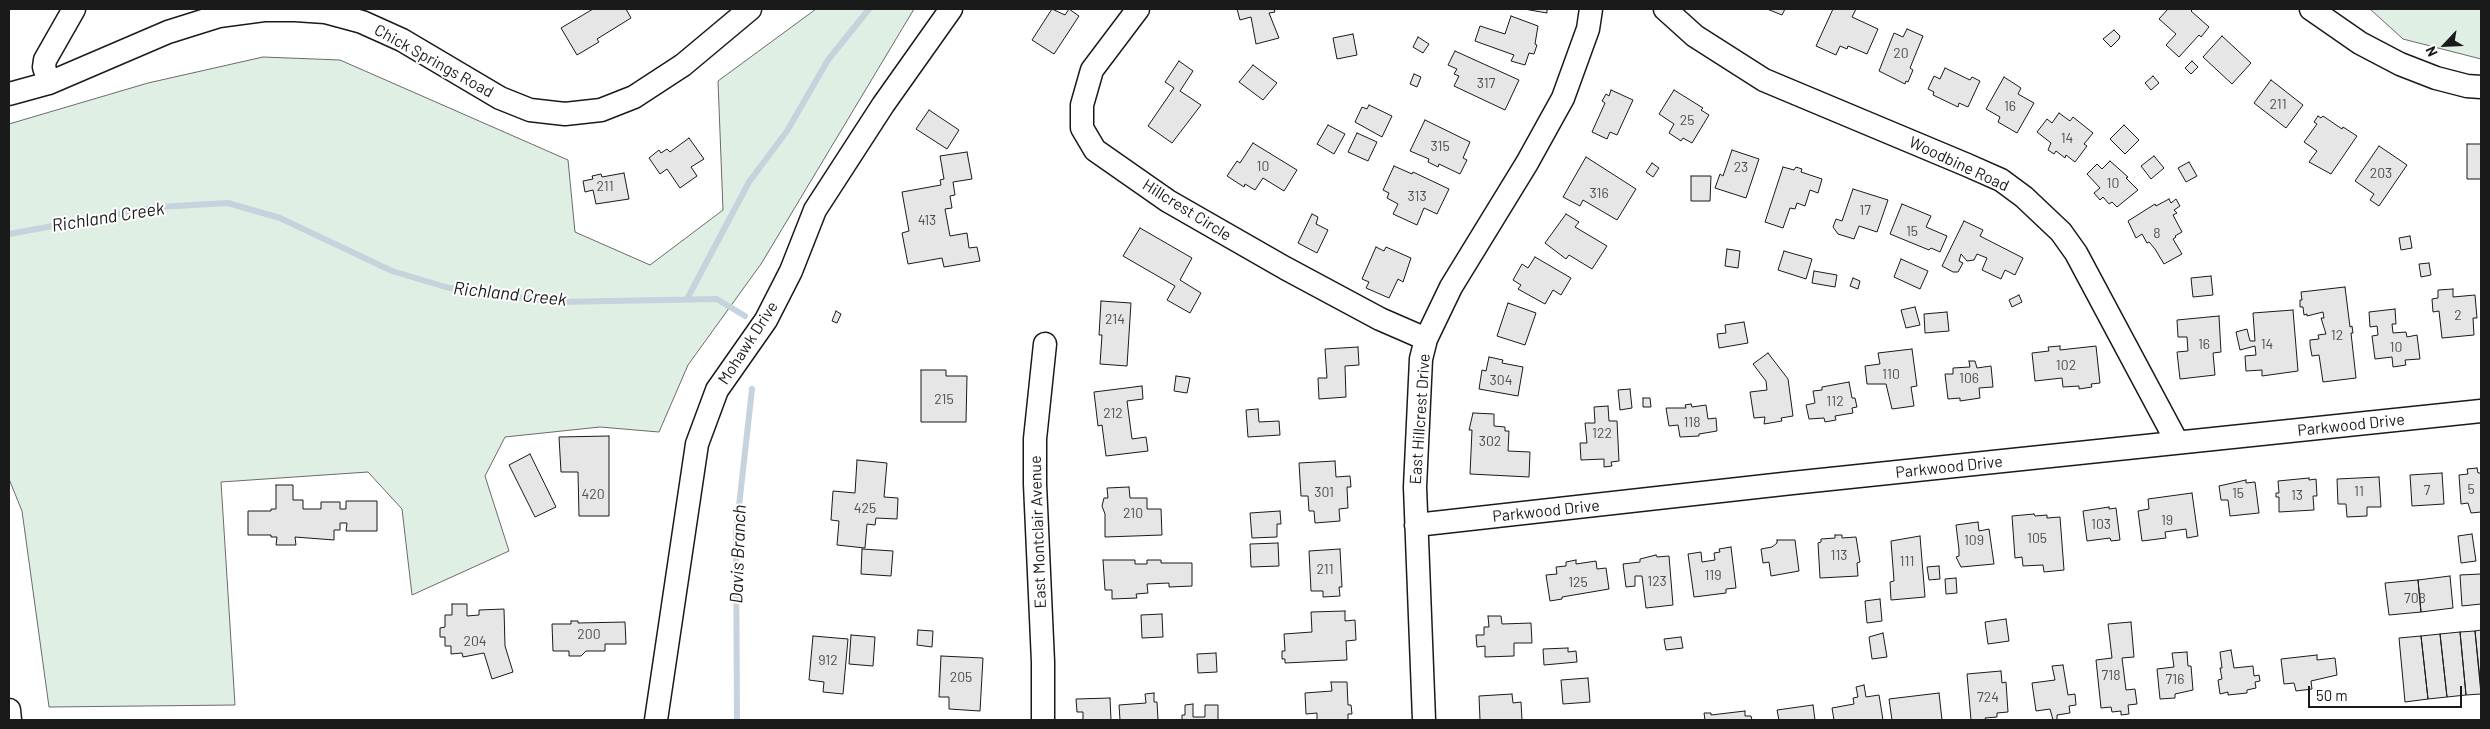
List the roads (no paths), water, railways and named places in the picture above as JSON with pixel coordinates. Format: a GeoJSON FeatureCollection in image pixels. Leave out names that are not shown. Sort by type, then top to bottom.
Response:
{"type":"FeatureCollection","features":[{"type":"Feature","properties":{"kind":"street"},"geometry":{"type":"LineString","coordinates":[[49,84],[44,67],[45,60],[74,9]]}},
{"type":"Feature","properties":{"kind":"street","name":"Chick Springs Road"},"geometry":{"type":"LineString","coordinates":[[9,94],[49,84],[168,32],[219,16],[264,10],[295,10],[325,12],[362,22],[402,40],[500,98],[530,110],[565,114],[592,112],[642,92],[682,65],[750,9]]}},
{"type":"Feature","properties":{"kind":"street","name":"Mohawk Drive"},"geometry":{"type":"LineString","coordinates":[[656,720],[697,444],[717,390],[766,320],[791,271],[814,210],[883,104],[951,9]]}},
{"type":"Feature","properties":{"kind":"street","name":"Hillcrest Circle"},"geometry":{"type":"LineString","coordinates":[[1138,9],[1092,70],[1082,105],[1082,128],[1095,150],[1168,201],[1284,268],[1380,319],[1426,339]]}},
{"type":"Feature","properties":{"kind":"street","name":"East Hillcrest Drive"},"geometry":{"type":"LineString","coordinates":[[1424,720],[1415,487],[1421,359],[1426,339],[1451,287],[1527,163],[1563,98],[1588,29],[1591,9]]}},
{"type":"Feature","properties":{"kind":"street","name":"Woodbine Road"},"geometry":{"type":"LineString","coordinates":[[1665,9],[1694,36],[1764,80],[1975,168],[2000,180],[2024,197],[2061,232],[2076,253],[2177,442]]}},
{"type":"Feature","properties":{"kind":"street"},"geometry":{"type":"LineString","coordinates":[[2310,9],[2360,44],[2400,64],[2436,78],[2467,86],[2481,87]]}},
{"type":"Feature","properties":{"kind":"street","name":"East Montclair Avenue"},"geometry":{"type":"LineString","coordinates":[[1043,720],[1043,662],[1035,484],[1035,439],[1045,344]]}},
{"type":"Feature","properties":{"kind":"street","name":"Parkwood Drive"},"geometry":{"type":"LineString","coordinates":[[1416,525],[2177,442],[2481,411]]}},
{"type":"Feature","properties":{"kind":"street"},"geometry":{"type":"LineString","coordinates":[[9,710],[10,720]]}},
{"type":"Feature","properties":{"kind":"waterway","name":"Richland Creek"},"geometry":{"type":"LineString","coordinates":[[687,299],[749,182],[787,131],[828,60],[869,9]]}},
{"type":"Feature","properties":{"kind":"waterway","name":"Richland Creek"},"geometry":{"type":"LineString","coordinates":[[9,234],[157,207],[228,203],[280,218],[392,271],[449,288],[557,302],[717,299],[745,316]]}},
{"type":"Feature","properties":{"kind":"waterway","name":"Davis Branch"},"geometry":{"type":"LineString","coordinates":[[737,720],[736,533],[752,389]]}}]}
